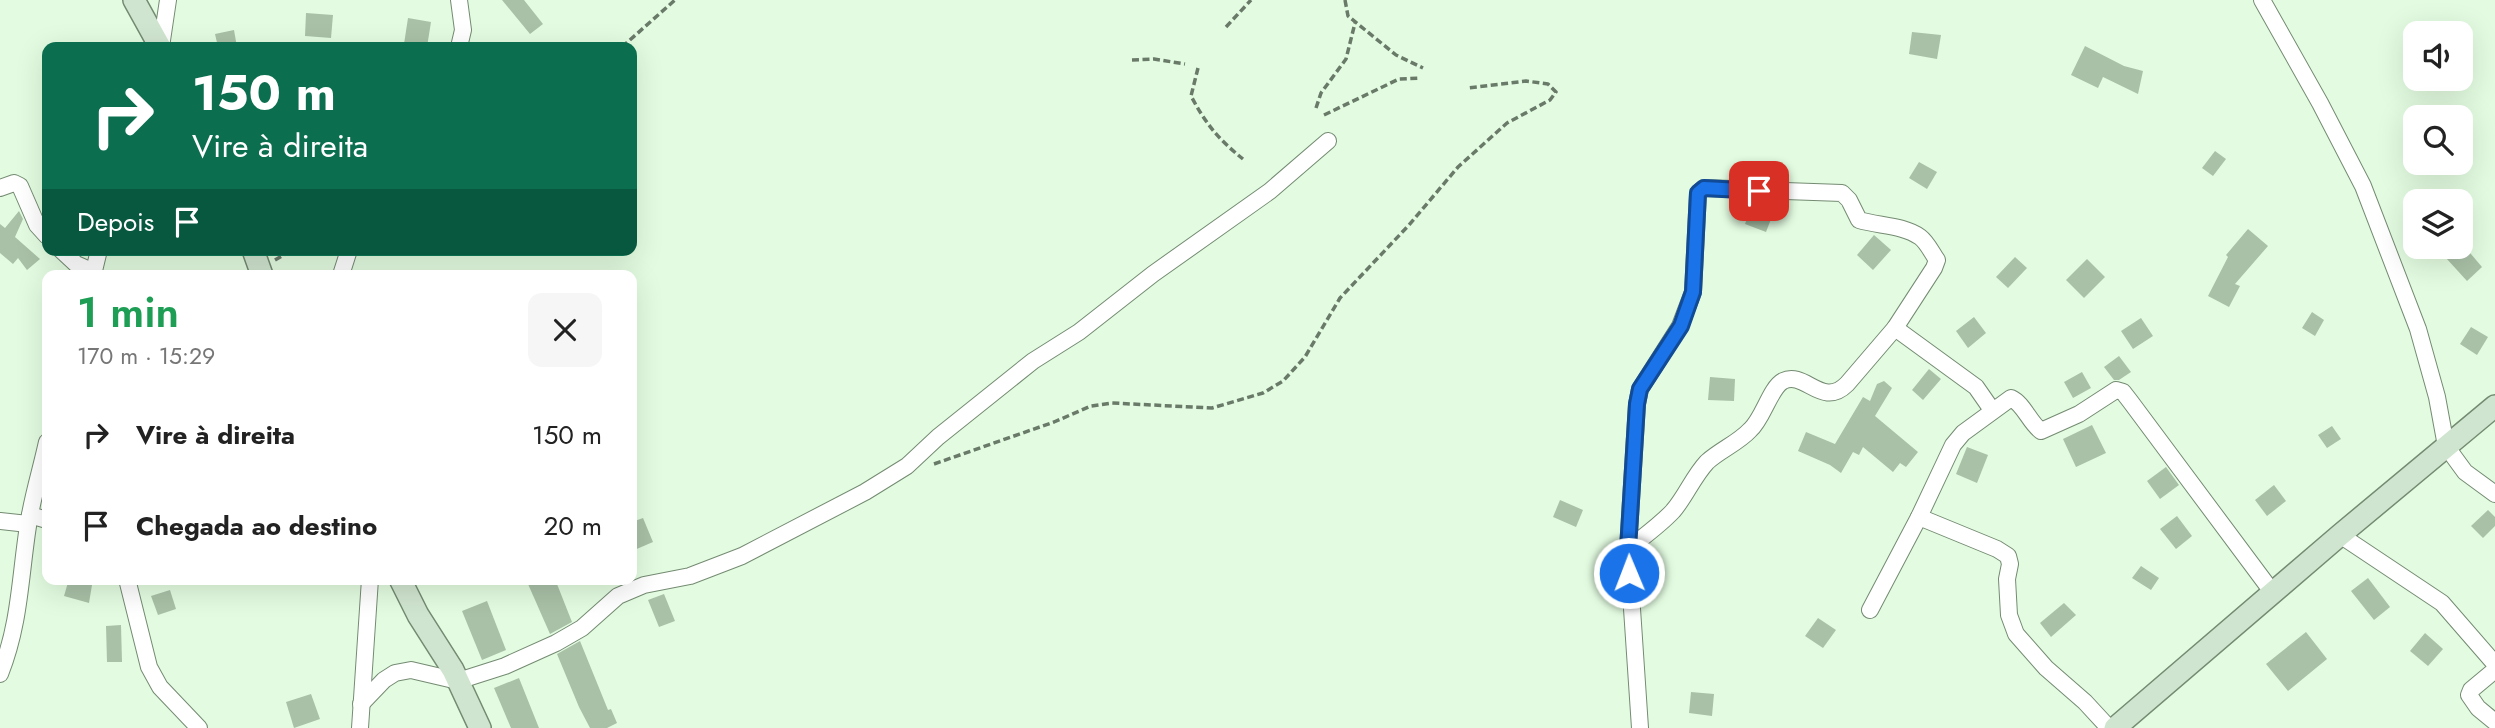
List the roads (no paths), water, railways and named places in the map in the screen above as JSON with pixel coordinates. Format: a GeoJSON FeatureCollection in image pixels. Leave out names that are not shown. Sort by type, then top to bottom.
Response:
{"type":"FeatureCollection","features":[{"type":"Feature","properties":{"kind":"street"},"geometry":{"type":"LineString","coordinates":[[135,0],[158,42]]}},
{"type":"Feature","properties":{"kind":"street"},"geometry":{"type":"LineString","coordinates":[[162,42],[168,0]]}},
{"type":"Feature","properties":{"kind":"street"},"geometry":{"type":"LineString","coordinates":[[459,0],[463,30],[460,42]]}},
{"type":"Feature","properties":{"kind":"street"},"geometry":{"type":"LineString","coordinates":[[2265,1],[2363,186],[2417,329],[2437,397],[2446,446],[2465,472],[2495,494]]}},
{"type":"Feature","properties":{"kind":"street"},"geometry":{"type":"LineString","coordinates":[[361,704],[384,680],[395,673],[411,670],[458,681],[505,666],[582,628],[618,596],[644,584],[690,576],[743,556],[865,492],[907,466],[938,437],[1033,361],[1079,332],[1153,274],[1270,191],[1328,141]]}},
{"type":"Feature","properties":{"kind":"street"},"geometry":{"type":"LineString","coordinates":[[0,188],[14,183],[20,186],[42,230]]}},
{"type":"Feature","properties":{"kind":"street"},"geometry":{"type":"LineString","coordinates":[[1628,549],[1674,510],[1708,461],[1750,431],[1782,381],[1792,379],[1831,394],[1840,391],[1895,328],[1937,260],[1921,237],[1896,227],[1877,226],[1859,220],[1842,192],[1704,188],[1698,193],[1693,292],[1681,326],[1640,389],[1639,397],[1628,549],[1640,728]]}},
{"type":"Feature","properties":{"kind":"street"},"geometry":{"type":"LineString","coordinates":[[67,256],[87,270]]}},
{"type":"Feature","properties":{"kind":"street"},"geometry":{"type":"LineString","coordinates":[[1895,328],[1976,387],[1992,410]]}},
{"type":"Feature","properties":{"kind":"street"},"geometry":{"type":"LineString","coordinates":[[1870,610],[1953,445],[1963,433],[2011,398],[2015,399],[2026,416],[2041,431],[2079,414],[2116,390],[2123,392],[2273,593]]}},
{"type":"Feature","properties":{"kind":"street"},"geometry":{"type":"LineString","coordinates":[[2115,728],[2495,406]]}},
{"type":"Feature","properties":{"kind":"street"},"geometry":{"type":"LineString","coordinates":[[0,674],[11,645],[18,610],[29,519],[42,463]]}},
{"type":"Feature","properties":{"kind":"street"},"geometry":{"type":"LineString","coordinates":[[1919,517],[2008,556],[2009,615],[2017,635],[2046,668],[2085,702],[2109,728]]}},
{"type":"Feature","properties":{"kind":"street"},"geometry":{"type":"LineString","coordinates":[[0,522],[42,520]]}},
{"type":"Feature","properties":{"kind":"street"},"geometry":{"type":"LineString","coordinates":[[2340,535],[2442,603],[2495,664]]}},
{"type":"Feature","properties":{"kind":"street"},"geometry":{"type":"LineString","coordinates":[[128,585],[149,667],[160,687],[199,728]]}},
{"type":"Feature","properties":{"kind":"street"},"geometry":{"type":"LineString","coordinates":[[360,728],[370,585]]}},
{"type":"Feature","properties":{"kind":"street"},"geometry":{"type":"LineString","coordinates":[[403,585],[458,681],[480,728]]}},
{"type":"Feature","properties":{"kind":"street"},"geometry":{"type":"LineString","coordinates":[[2495,670],[2471,690],[2469,695],[2478,708],[2495,722]]}}]}
